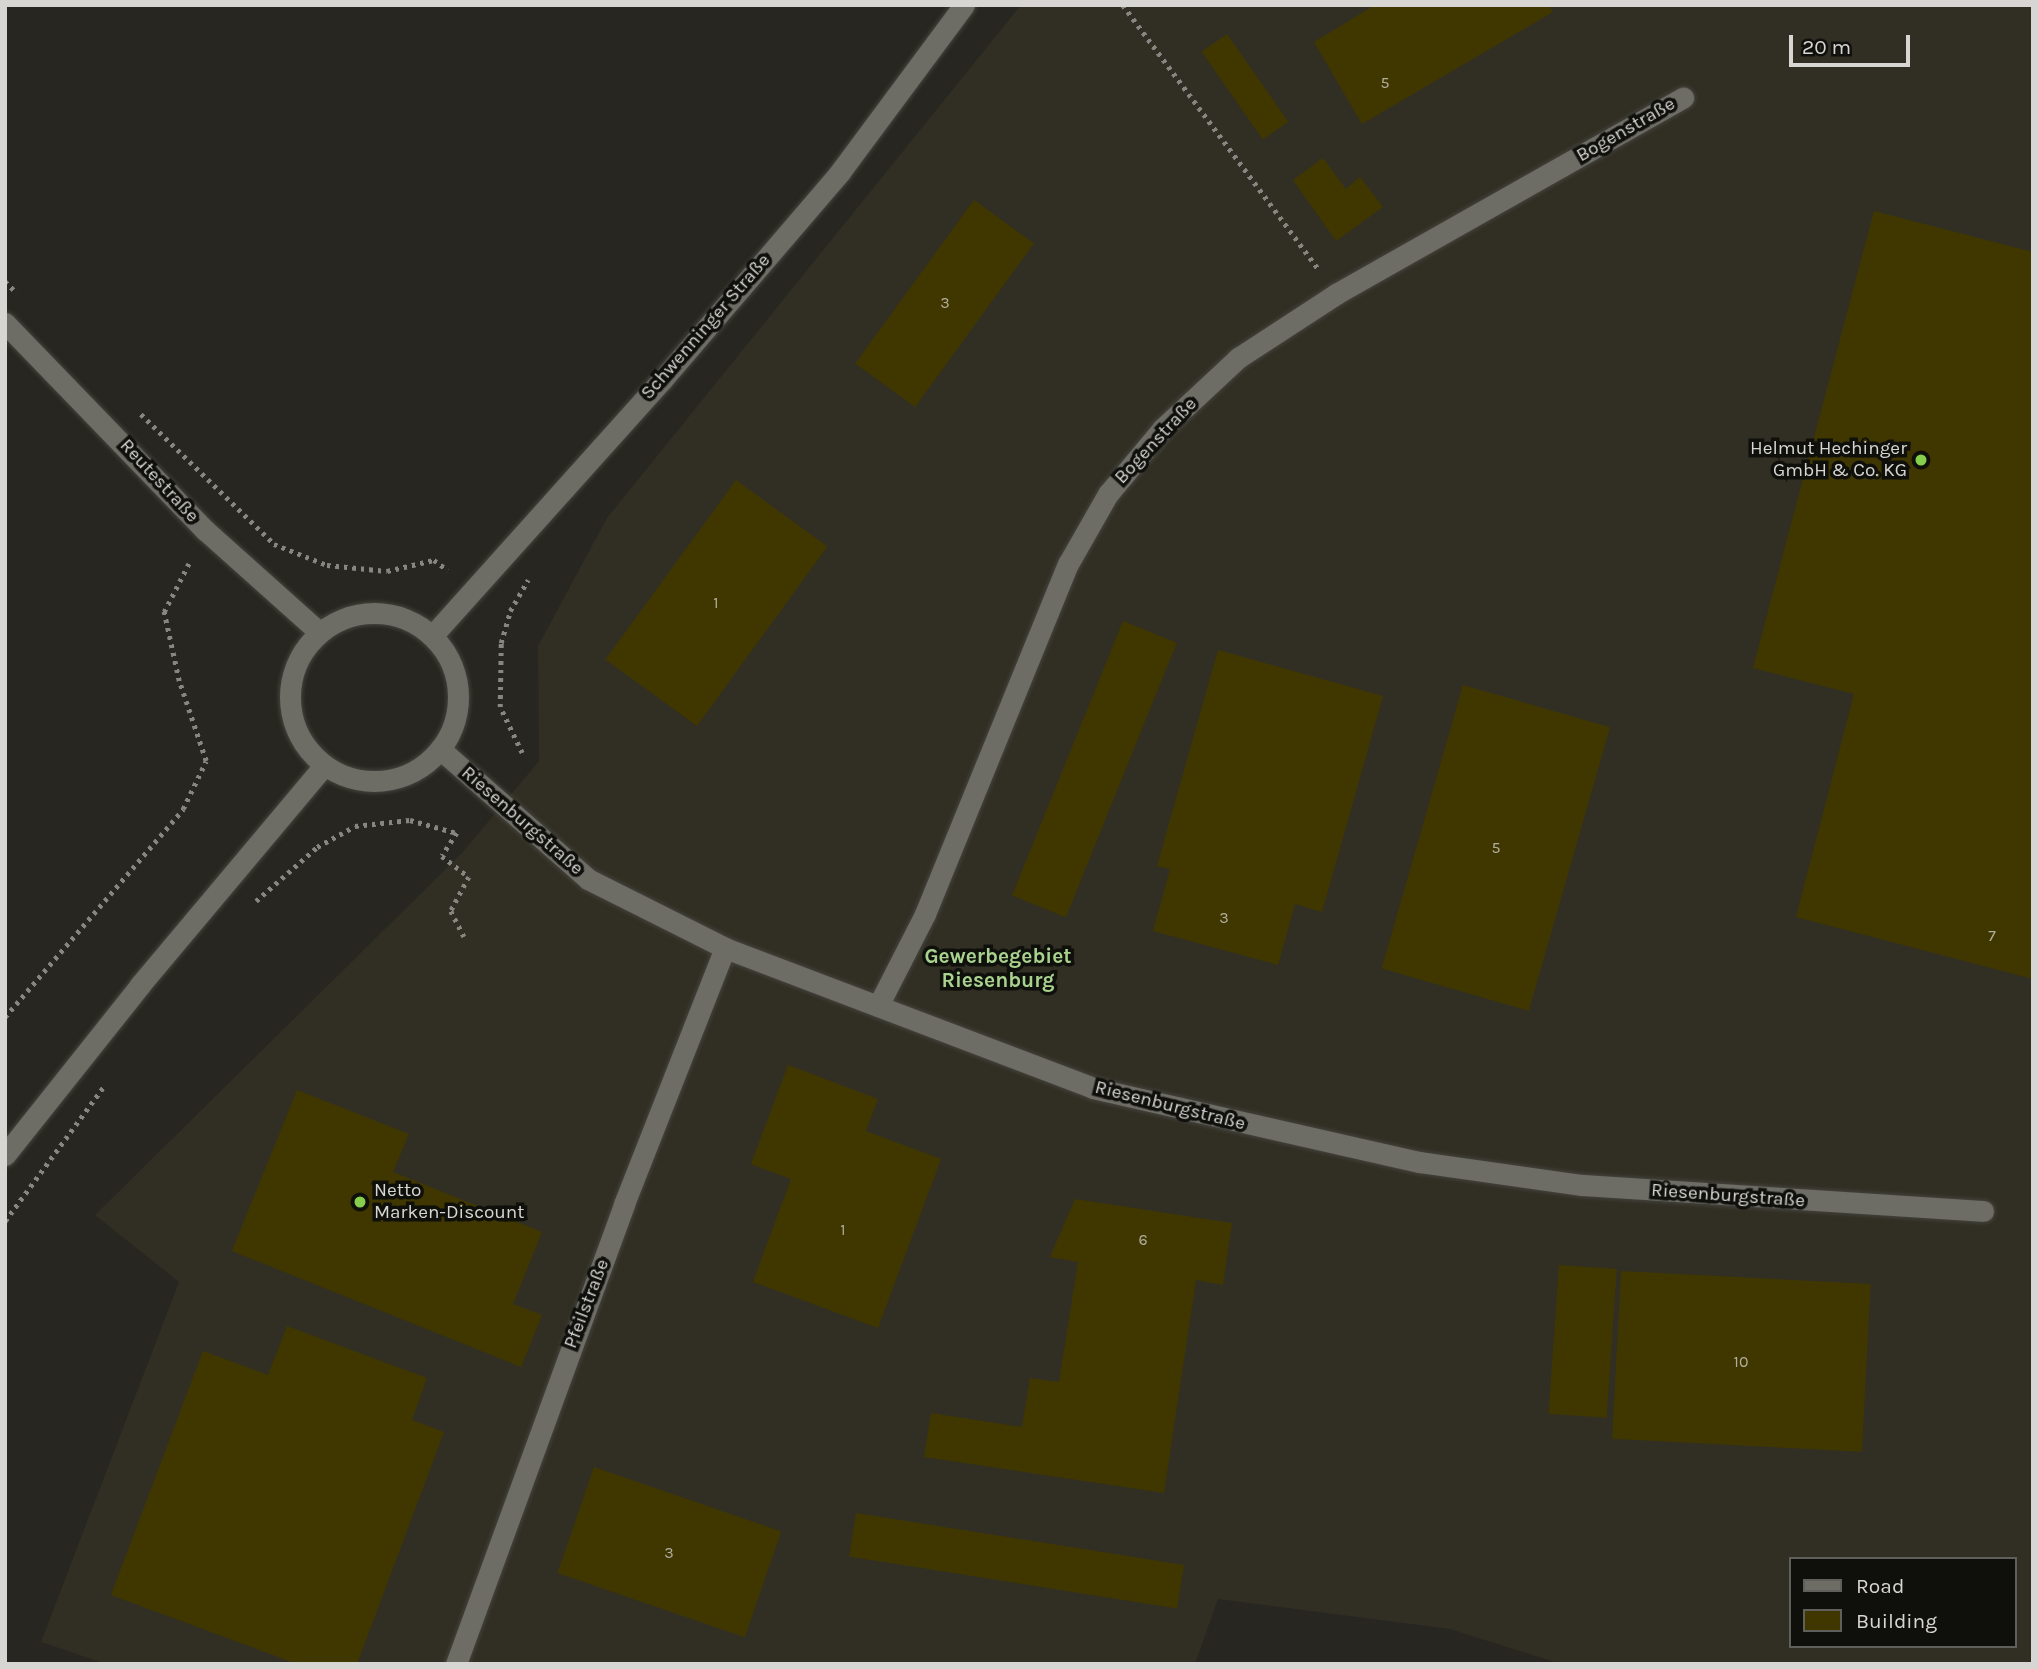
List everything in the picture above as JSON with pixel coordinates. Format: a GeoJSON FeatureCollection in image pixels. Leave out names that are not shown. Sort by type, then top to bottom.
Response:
{"type":"FeatureCollection","features":[{"type":"Feature","properties":{"kind":"street","name":"Schwenninger Straße"},"geometry":{"type":"LineString","coordinates":[[433,635],[840,172],[964,5]]}},
{"type":"Feature","properties":{"kind":"street","name":"Bogenstraße"},"geometry":{"type":"LineString","coordinates":[[878,1006],[925,914],[1068,564],[1108,494],[1163,428],[1238,358],[1336,294],[1683,98]]}},
{"type":"Feature","properties":{"kind":"street","name":"Reutestraße"},"geometry":{"type":"LineString","coordinates":[[5,323],[205,530],[319,632]]}},
{"type":"Feature","properties":{"kind":"street"},"geometry":{"type":"LineString","coordinates":[[388,613],[433,635],[449,656],[458,681],[459,707],[452,732],[440,749],[413,773],[383,782],[352,779],[324,766],[303,744],[291,716],[290,685],[300,656],[319,632],[340,620],[388,613]]}},
{"type":"Feature","properties":{"kind":"street","name":"Riesenburgstraße"},"geometry":{"type":"LineString","coordinates":[[440,749],[588,879],[725,948],[1093,1088],[1420,1162],[1582,1185],[1983,1211]]}},
{"type":"Feature","properties":{"kind":"street"},"geometry":{"type":"LineString","coordinates":[[5,1155],[324,766]]}},
{"type":"Feature","properties":{"kind":"street","name":"Pfeilstraße"},"geometry":{"type":"LineString","coordinates":[[456,1664],[575,1335],[725,948]]}},
{"type":"Feature","properties":{"kind":"path"},"geometry":{"type":"LineString","coordinates":[[1124,5],[1336,294]]}},
{"type":"Feature","properties":{"kind":"path"},"geometry":{"type":"LineString","coordinates":[[5,281],[25,300]]}},
{"type":"Feature","properties":{"kind":"path"},"geometry":{"type":"LineString","coordinates":[[134,407],[274,544],[327,565],[387,571],[434,560],[510,611],[501,643],[500,707],[522,753]]}},
{"type":"Feature","properties":{"kind":"path"},"geometry":{"type":"LineString","coordinates":[[5,1017],[183,809],[206,761],[179,681],[164,612],[205,530]]}},
{"type":"Feature","properties":{"kind":"path"},"geometry":{"type":"LineString","coordinates":[[247,911],[273,881],[355,826],[410,820],[457,833],[442,856],[469,877],[451,911],[464,937]]}},
{"type":"Feature","properties":{"kind":"path"},"geometry":{"type":"LineString","coordinates":[[5,1220],[111,1076]]}},
{"type":"Feature","properties":{"kind":"shaded area"},"geometry":{"type":"Polygon","coordinates":[[[1021,5],[2033,5],[2033,1664],[1561,1664],[1450,1629],[1218,1599],[1195,1664],[106,1664],[41,1642],[179,1282],[95,1215],[462,853],[539,761],[538,646],[607,518],[1021,5]]]}},
{"type":"Feature","properties":{"kind":"building"},"geometry":{"type":"Polygon","coordinates":[[[1375,5],[1549,5],[1553,12],[1362,124],[1314,42],[1375,5]]]}},
{"type":"Feature","properties":{"kind":"building"},"geometry":{"type":"Polygon","coordinates":[[[1227,34],[1288,122],[1263,139],[1202,52],[1227,34]]]}},
{"type":"Feature","properties":{"kind":"building"},"geometry":{"type":"Polygon","coordinates":[[[1323,158],[1346,189],[1360,177],[1383,207],[1336,241],[1293,180],[1323,158]]]}},
{"type":"Feature","properties":{"kind":"building"},"geometry":{"type":"Polygon","coordinates":[[[974,200],[1034,243],[915,407],[855,363],[974,200]]]}},
{"type":"Feature","properties":{"kind":"building","name":"Helmut Hechinger GmbH & Co. KG"},"geometry":{"type":"Polygon","coordinates":[[[1874,211],[2033,252],[2033,979],[1796,917],[1854,694],[1753,668],[1874,211]]]}},
{"type":"Feature","properties":{"kind":"building"},"geometry":{"type":"Polygon","coordinates":[[[736,480],[827,546],[697,726],[606,660],[736,480]]]}},
{"type":"Feature","properties":{"kind":"building"},"geometry":{"type":"Polygon","coordinates":[[[1123,621],[1177,643],[1066,917],[1012,895],[1123,621]]]}},
{"type":"Feature","properties":{"kind":"building"},"geometry":{"type":"Polygon","coordinates":[[[1218,650],[1383,696],[1322,912],[1295,904],[1278,965],[1153,931],[1170,869],[1157,866],[1218,650]]]}},
{"type":"Feature","properties":{"kind":"building"},"geometry":{"type":"Polygon","coordinates":[[[1463,685],[1610,727],[1529,1011],[1382,969],[1463,685]]]}},
{"type":"Feature","properties":{"kind":"building"},"geometry":{"type":"Polygon","coordinates":[[[788,1065],[878,1099],[866,1131],[941,1159],[878,1328],[753,1282],[791,1179],[751,1164],[788,1065]]]}},
{"type":"Feature","properties":{"kind":"building","name":"Netto Marken-Discount"},"geometry":{"type":"Polygon","coordinates":[[[297,1090],[409,1134],[393,1172],[542,1232],[513,1304],[542,1315],[521,1367],[232,1251],[297,1090]]]}},
{"type":"Feature","properties":{"kind":"building"},"geometry":{"type":"Polygon","coordinates":[[[1075,1199],[1232,1223],[1223,1285],[1196,1280],[1164,1493],[924,1457],[931,1413],[1022,1427],[1030,1378],[1059,1382],[1078,1262],[1050,1257],[1075,1199]]]}},
{"type":"Feature","properties":{"kind":"building"},"geometry":{"type":"Polygon","coordinates":[[[1559,1265],[1617,1269],[1606,1418],[1549,1414],[1559,1265]]]}},
{"type":"Feature","properties":{"kind":"building"},"geometry":{"type":"Polygon","coordinates":[[[1621,1271],[1871,1284],[1862,1452],[1612,1439],[1621,1271]]]}},
{"type":"Feature","properties":{"kind":"building"},"geometry":{"type":"Polygon","coordinates":[[[287,1326],[427,1378],[412,1420],[444,1432],[357,1664],[297,1664],[111,1595],[203,1351],[268,1375],[287,1326]]]}},
{"type":"Feature","properties":{"kind":"building"},"geometry":{"type":"Polygon","coordinates":[[[594,1467],[781,1531],[745,1637],[558,1573],[594,1467]]]}},
{"type":"Feature","properties":{"kind":"building"},"geometry":{"type":"Polygon","coordinates":[[[856,1513],[1184,1565],[1177,1608],[849,1556],[856,1513]]]}},
{"type":"Feature","properties":{"kind":"place","name":"Helmut Hechinger GmbH & Co. KG"},"geometry":{"type":"Point","coordinates":[1921,460]}},
{"type":"Feature","properties":{"kind":"place","name":"Netto Marken-Discount"},"geometry":{"type":"Point","coordinates":[360,1202]}},
{"type":"Feature","properties":{"kind":"district","name":"Gewerbegebiet Riesenburg"},"geometry":{"type":"Point","coordinates":[998,968]}}]}
